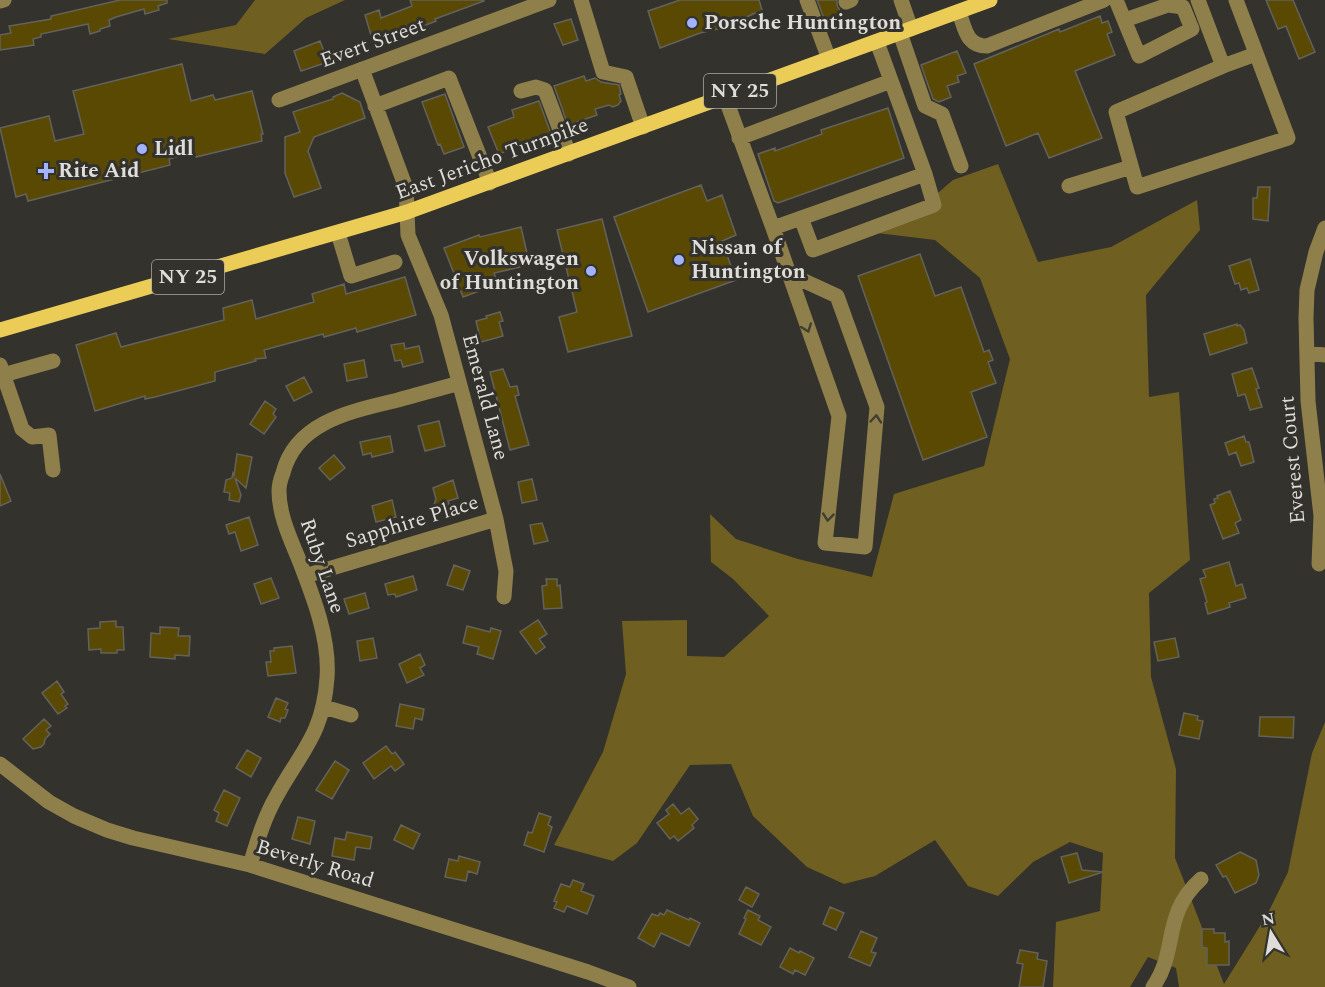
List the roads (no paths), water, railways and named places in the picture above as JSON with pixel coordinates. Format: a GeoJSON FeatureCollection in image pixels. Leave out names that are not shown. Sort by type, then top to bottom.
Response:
{"type":"FeatureCollection","features":[{"type":"Feature","properties":{"kind":"main road","name":"East Jericho Turnpike"},"geometry":{"type":"LineString","coordinates":[[0,330],[407,212],[990,0]]}},
{"type":"Feature","properties":{"kind":"street"},"geometry":{"type":"LineString","coordinates":[[0,1],[4,0]]}},
{"type":"Feature","properties":{"kind":"street","name":"Evert Street"},"geometry":{"type":"LineString","coordinates":[[279,100],[549,0]]}},
{"type":"Feature","properties":{"kind":"street"},"geometry":{"type":"LineString","coordinates":[[581,0],[603,72],[626,77],[643,127]]}},
{"type":"Feature","properties":{"kind":"street"},"geometry":{"type":"LineString","coordinates":[[807,0],[829,58]]}},
{"type":"Feature","properties":{"kind":"street"},"geometry":{"type":"LineString","coordinates":[[901,0],[906,31],[925,106],[942,114],[961,166]]}},
{"type":"Feature","properties":{"kind":"street"},"geometry":{"type":"LineString","coordinates":[[959,12],[970,40],[978,46],[987,46],[1104,0]]}},
{"type":"Feature","properties":{"kind":"street"},"geometry":{"type":"LineString","coordinates":[[1116,0],[1125,20]]}},
{"type":"Feature","properties":{"kind":"street"},"geometry":{"type":"LineString","coordinates":[[1199,0],[1223,66]]}},
{"type":"Feature","properties":{"kind":"street"},"geometry":{"type":"LineString","coordinates":[[1236,0],[1288,138],[1137,187],[1116,112],[1256,54]]}},
{"type":"Feature","properties":{"kind":"street"},"geometry":{"type":"LineString","coordinates":[[801,218],[813,250],[934,205],[877,42]]}},
{"type":"Feature","properties":{"kind":"street","name":"Emerald Lane"},"geometry":{"type":"LineString","coordinates":[[362,69],[406,188],[408,235],[441,315],[496,519],[506,571],[504,597]]}},
{"type":"Feature","properties":{"kind":"street"},"geometry":{"type":"LineString","coordinates":[[375,106],[449,78],[490,183]]}},
{"type":"Feature","properties":{"kind":"street"},"geometry":{"type":"LineString","coordinates":[[739,138],[891,81]]}},
{"type":"Feature","properties":{"kind":"street"},"geometry":{"type":"LineString","coordinates":[[521,91],[536,87],[545,90],[569,154]]}},
{"type":"Feature","properties":{"kind":"street"},"geometry":{"type":"LineString","coordinates":[[725,97],[787,273],[839,416],[825,543],[865,547],[877,406],[837,296],[787,273]]}},
{"type":"Feature","properties":{"kind":"street"},"geometry":{"type":"LineString","coordinates":[[1069,186],[1131,167]]}},
{"type":"Feature","properties":{"kind":"street"},"geometry":{"type":"LineString","coordinates":[[772,228],[925,174]]}},
{"type":"Feature","properties":{"kind":"street","name":"Everest Court"},"geometry":{"type":"LineString","coordinates":[[1319,564],[1321,516],[1308,400],[1307,290],[1316,252],[1325,228]]}},
{"type":"Feature","properties":{"kind":"street"},"geometry":{"type":"LineString","coordinates":[[338,233],[351,276],[395,262]]}},
{"type":"Feature","properties":{"kind":"street"},"geometry":{"type":"LineString","coordinates":[[1308,353],[1325,355]]}},
{"type":"Feature","properties":{"kind":"street"},"geometry":{"type":"LineString","coordinates":[[53,361],[2,370],[22,429],[32,437],[49,435],[53,470]]}},
{"type":"Feature","properties":{"kind":"street","name":"Ruby Lane"},"geometry":{"type":"LineString","coordinates":[[250,865],[275,797],[315,733],[324,707],[327,675],[324,645],[317,615],[281,512],[279,489],[285,462],[297,443],[314,428],[337,416],[459,383]]}},
{"type":"Feature","properties":{"kind":"street","name":"Sapphire Place"},"geometry":{"type":"LineString","coordinates":[[305,576],[496,519]]}},
{"type":"Feature","properties":{"kind":"street"},"geometry":{"type":"LineString","coordinates":[[324,707],[351,715]]}},
{"type":"Feature","properties":{"kind":"street","name":"Beverly Road"},"geometry":{"type":"LineString","coordinates":[[0,764],[49,802],[107,830],[250,865],[588,972],[628,987]]}},
{"type":"Feature","properties":{"kind":"street"},"geometry":{"type":"LineString","coordinates":[[1153,987],[1166,961],[1179,905],[1202,879]]}},
{"type":"Feature","properties":{"kind":"place","name":"Porsche Huntington"},"geometry":{"type":"Point","coordinates":[692,23]}},
{"type":"Feature","properties":{"kind":"place","name":"Lidl"},"geometry":{"type":"Point","coordinates":[142,149]}},
{"type":"Feature","properties":{"kind":"place","name":"Rite Aid"},"geometry":{"type":"Point","coordinates":[46,171]}},
{"type":"Feature","properties":{"kind":"place","name":"Nissan of Huntington"},"geometry":{"type":"Point","coordinates":[679,260]}},
{"type":"Feature","properties":{"kind":"place","name":"Volkswagen of Huntington"},"geometry":{"type":"Point","coordinates":[591,271]}}]}
